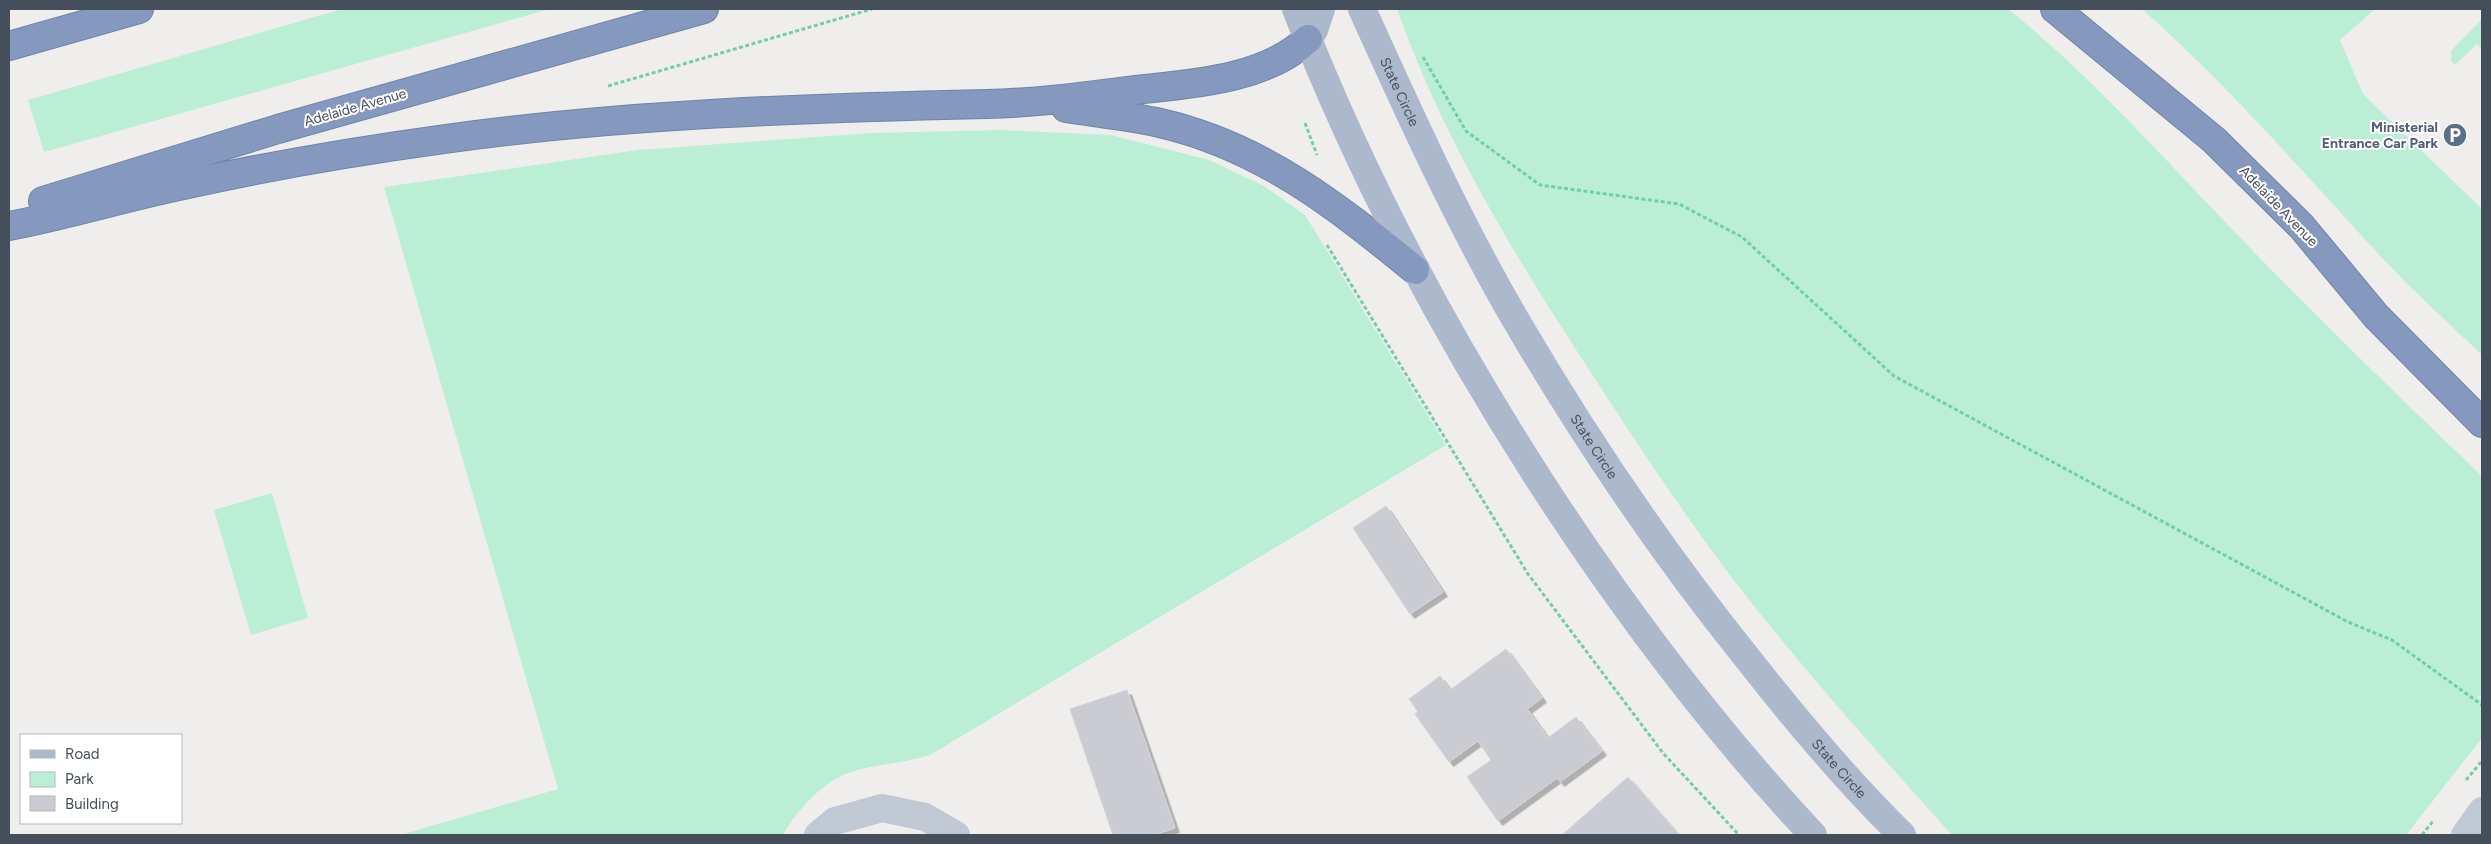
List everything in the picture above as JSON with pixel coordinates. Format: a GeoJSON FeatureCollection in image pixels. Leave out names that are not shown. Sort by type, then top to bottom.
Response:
{"type":"FeatureCollection","features":[{"type":"Feature","properties":{"kind":"highway"},"geometry":{"type":"LineString","coordinates":[[9,46],[139,9]]}},
{"type":"Feature","properties":{"kind":"highway","name":"Adelaide Avenue"},"geometry":{"type":"LineString","coordinates":[[9,212],[278,129],[704,9]]}},
{"type":"Feature","properties":{"kind":"highway","name":"Adelaide Avenue"},"geometry":{"type":"LineString","coordinates":[[2056,9],[2214,140],[2302,227],[2376,316],[2457,400],[2482,423]]}},
{"type":"Feature","properties":{"kind":"highway"},"geometry":{"type":"LineString","coordinates":[[9,226],[185,184],[446,139],[632,119],[842,108],[1034,103],[1220,78],[1249,71],[1280,59],[1299,48],[1308,39]]}},
{"type":"Feature","properties":{"kind":"highway"},"geometry":{"type":"LineString","coordinates":[[1034,103],[1161,124],[1195,134],[1258,158],[1348,215],[1415,270]]}},
{"type":"Feature","properties":{"kind":"main road"},"geometry":{"type":"LineString","coordinates":[[1296,9],[1344,122],[1415,270],[1456,346],[1505,426],[1593,562],[1694,697],[1813,835]]}},
{"type":"Feature","properties":{"kind":"main road"},"geometry":{"type":"LineString","coordinates":[[1308,39],[1314,30],[1321,9]]}},
{"type":"Feature","properties":{"kind":"main road","name":"State Circle"},"geometry":{"type":"LineString","coordinates":[[1362,9],[1440,177],[1476,246],[1513,316],[1595,450],[1687,583],[1782,702],[1902,835]]}},
{"type":"Feature","properties":{"kind":"street"},"geometry":{"type":"LineString","coordinates":[[818,835],[835,821],[882,808],[925,816],[956,835]]}},
{"type":"Feature","properties":{"kind":"street"},"geometry":{"type":"LineString","coordinates":[[2465,835],[2482,811]]}},
{"type":"Feature","properties":{"kind":"path"},"geometry":{"type":"LineString","coordinates":[[606,87],[872,9]]}},
{"type":"Feature","properties":{"kind":"path"},"geometry":{"type":"LineString","coordinates":[[1426,62],[1466,131],[1540,185],[1679,204],[1742,237],[1894,376],[2348,622],[2392,640],[2482,705]]}},
{"type":"Feature","properties":{"kind":"path"},"geometry":{"type":"LineString","coordinates":[[1304,120],[1321,164],[1315,193]]}},
{"type":"Feature","properties":{"kind":"path"},"geometry":{"type":"LineString","coordinates":[[1326,243],[1528,574],[1663,753],[1740,835]]}},
{"type":"Feature","properties":{"kind":"green space"},"geometry":{"type":"Polygon","coordinates":[[[342,9],[550,9],[44,152],[28,100],[342,9]]]}},
{"type":"Feature","properties":{"kind":"green space"},"geometry":{"type":"Polygon","coordinates":[[[1397,9],[2008,9],[2095,86],[2291,290],[2482,476],[2482,696],[2477,697],[2482,700],[2482,738],[2406,835],[1952,835],[1843,713],[1764,619],[1695,527],[1653,466],[1571,342],[1521,262],[1474,180],[1432,96],[1397,9]]]}},
{"type":"Feature","properties":{"kind":"green space"},"geometry":{"type":"Polygon","coordinates":[[[2142,9],[2375,9],[2340,40],[2363,94],[2482,209],[2482,355],[2398,275],[2268,133],[2175,39],[2142,9]]]}},
{"type":"Feature","properties":{"kind":"green space"},"geometry":{"type":"Polygon","coordinates":[[[2482,19],[2482,49],[2477,44],[2455,65],[2451,61],[2451,51],[2482,19]]]}},
{"type":"Feature","properties":{"kind":"green space"},"geometry":{"type":"Polygon","coordinates":[[[999,130],[1111,135],[1209,160],[1264,186],[1305,215],[1446,445],[930,755],[861,769],[836,779],[806,803],[783,835],[400,835],[558,789],[384,187],[638,150],[871,133],[999,130]]]}},
{"type":"Feature","properties":{"kind":"green space"},"geometry":{"type":"Polygon","coordinates":[[[272,493],[308,618],[251,635],[214,510],[272,493]]]}},
{"type":"Feature","properties":{"kind":"building"},"geometry":{"type":"Polygon","coordinates":[[[1386,506],[1443,592],[1410,614],[1353,528],[1386,506]]]}},
{"type":"Feature","properties":{"kind":"building"},"geometry":{"type":"Polygon","coordinates":[[[1506,649],[1542,698],[1527,709],[1548,738],[1576,717],[1602,751],[1560,782],[1557,778],[1498,821],[1467,777],[1491,760],[1478,741],[1449,762],[1415,714],[1418,712],[1409,699],[1440,676],[1450,690],[1506,649]]]}},
{"type":"Feature","properties":{"kind":"building"},"geometry":{"type":"Polygon","coordinates":[[[1127,690],[1175,828],[1154,835],[1113,835],[1070,709],[1127,690]]]}},
{"type":"Feature","properties":{"kind":"building"},"geometry":{"type":"Polygon","coordinates":[[[1628,777],[1679,835],[1562,835],[1628,777]]]}},
{"type":"Feature","properties":{"kind":"place","name":"Ministerial Entrance Car Park"},"geometry":{"type":"Point","coordinates":[2455,135]}}]}
